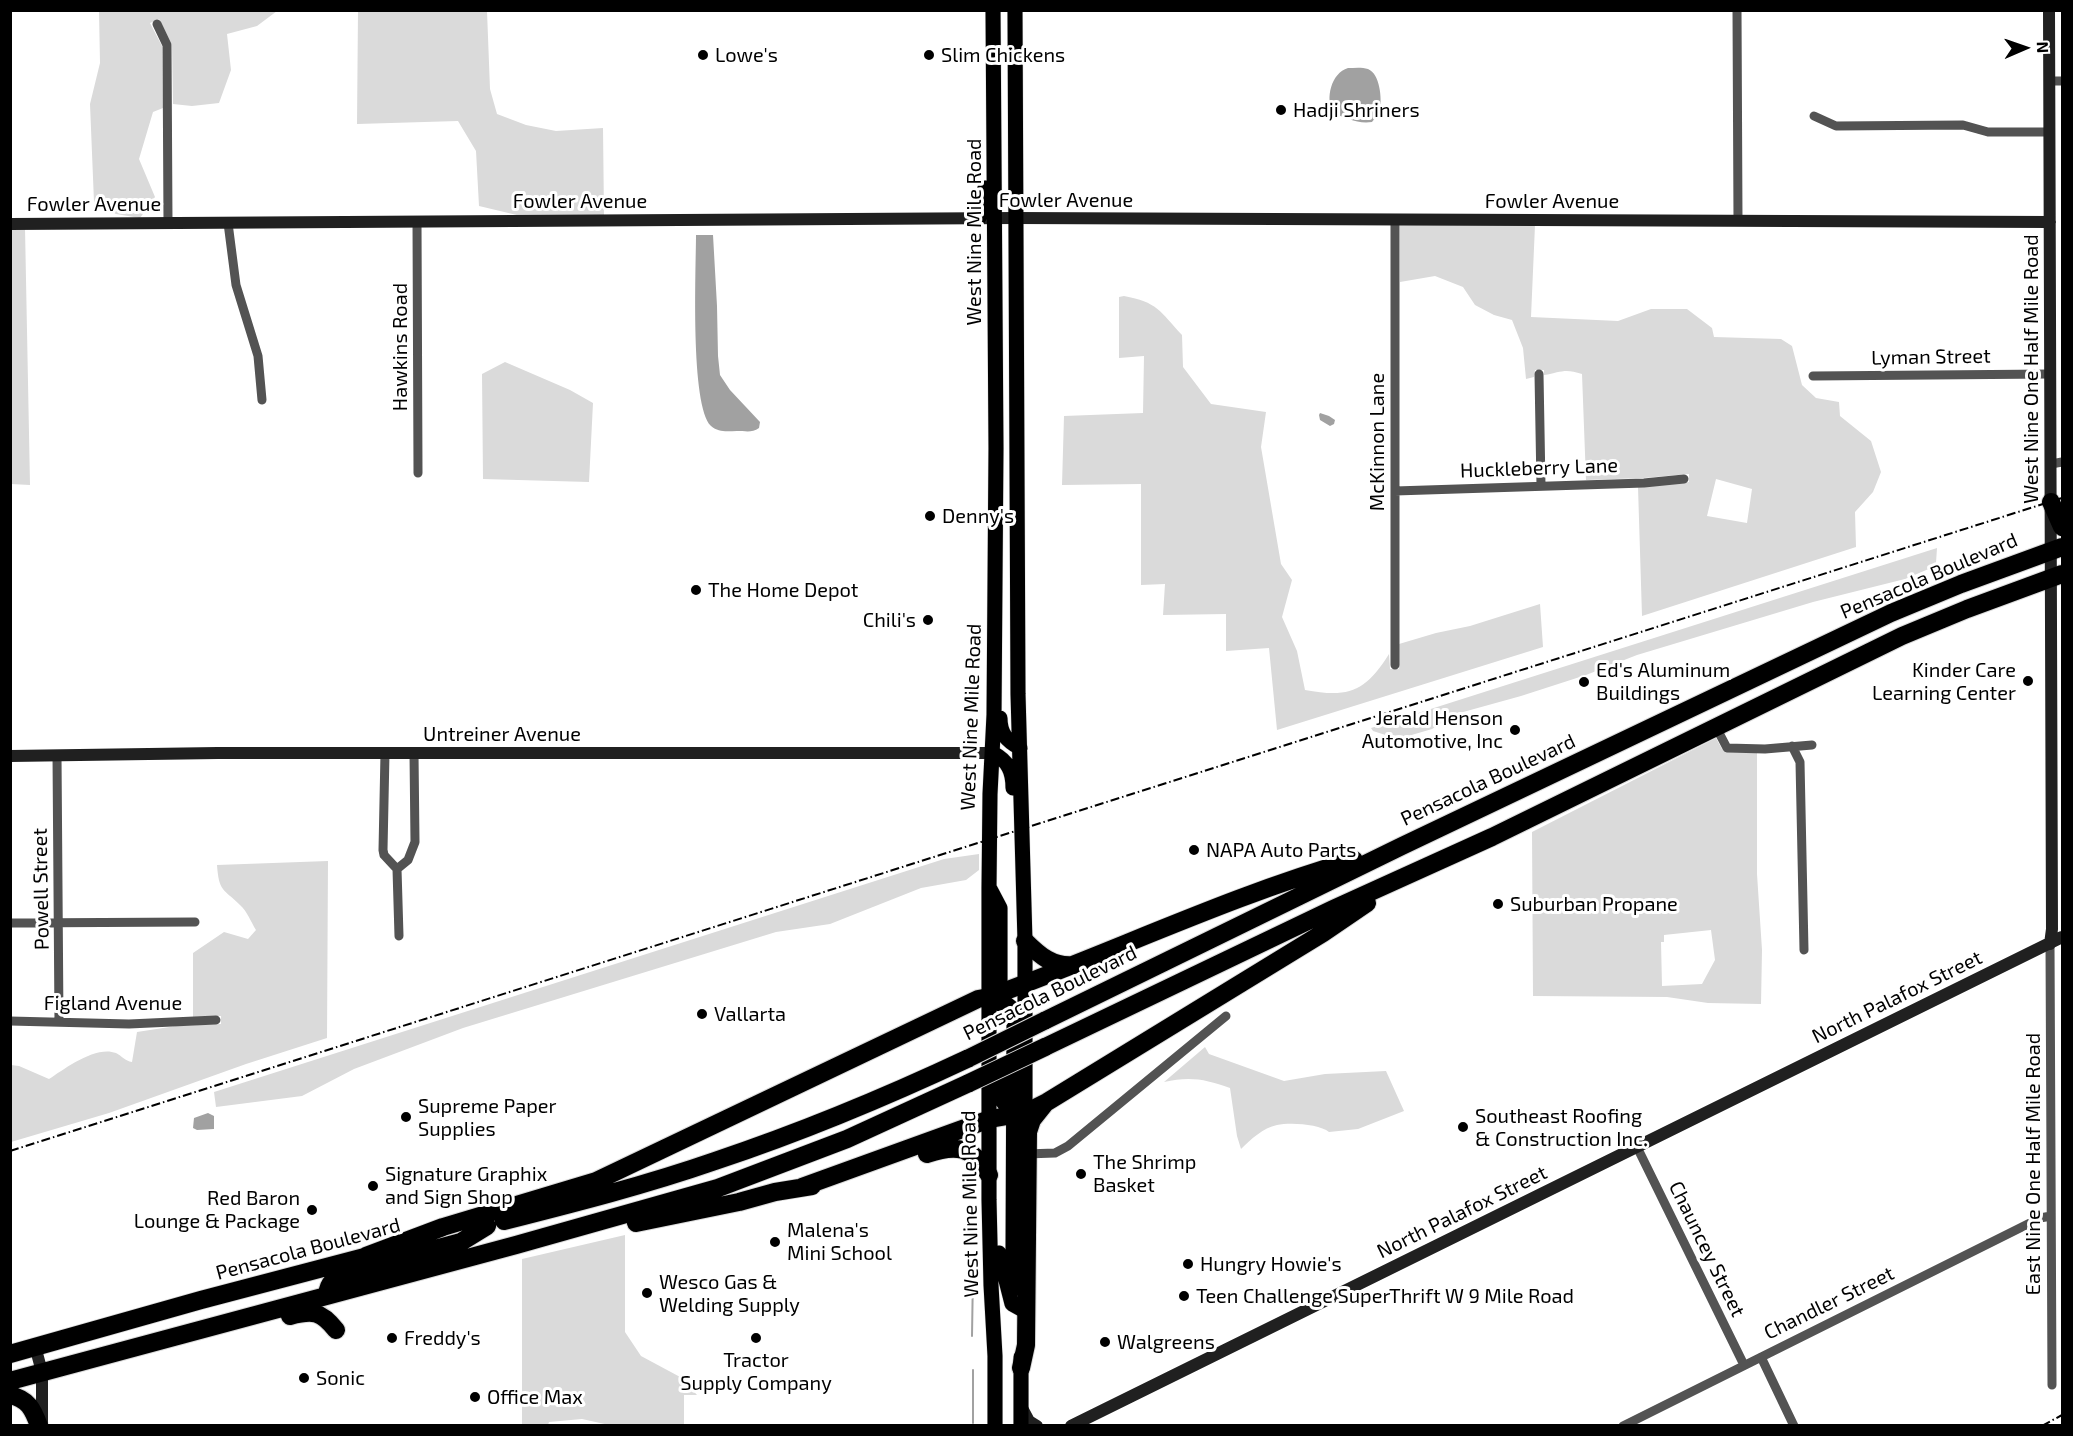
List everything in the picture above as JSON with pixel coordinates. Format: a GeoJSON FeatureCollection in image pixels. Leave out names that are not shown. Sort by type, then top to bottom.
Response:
{"type":"FeatureCollection","features":[{"type":"Feature","properties":{"kind":"highway"},"geometry":{"type":"LineString","coordinates":[[2051,502],[2062,527]]}},
{"type":"Feature","properties":{"kind":"highway"},"geometry":{"type":"LineString","coordinates":[[10,1380],[665,1204],[779,1166],[897,1118],[1333,909],[1492,837],[1902,636],[2057,576],[2059,550]]}},
{"type":"Feature","properties":{"kind":"highway"},"geometry":{"type":"LineString","coordinates":[[1902,636],[1928,617],[2043,572],[2059,550]]}},
{"type":"Feature","properties":{"kind":"highway","name":"Pensacola Boulevard"},"geometry":{"type":"LineString","coordinates":[[10,1354],[246,1287],[487,1226],[655,1180],[714,1162],[852,1110],[969,1058],[1402,846],[1851,633],[1961,584],[2059,550]]}},
{"type":"Feature","properties":{"kind":"highway"},"geometry":{"type":"LineString","coordinates":[[1763,704],[1781,685],[1847,653],[1853,644],[1851,633]]}},
{"type":"Feature","properties":{"kind":"highway"},"geometry":{"type":"LineString","coordinates":[[1492,837],[1487,827],[1488,820],[1493,813],[1549,786],[1572,766]]}},
{"type":"Feature","properties":{"kind":"highway"},"geometry":{"type":"LineString","coordinates":[[366,1256],[443,1227],[596,1181],[978,999],[996,997],[1186,919],[1338,864],[1402,846]]}},
{"type":"Feature","properties":{"kind":"highway"},"geometry":{"type":"LineString","coordinates":[[802,1187],[990,1119],[1018,1113],[1047,1102],[1323,933],[1402,878]]}},
{"type":"Feature","properties":{"kind":"highway"},"geometry":{"type":"LineString","coordinates":[[1025,941],[1038,954],[1061,966],[1079,964]]}},
{"type":"Feature","properties":{"kind":"highway"},"geometry":{"type":"LineString","coordinates":[[1021,1368],[1026,1345],[1028,1132],[1032,1120],[1047,1102]]}},
{"type":"Feature","properties":{"kind":"highway"},"geometry":{"type":"LineString","coordinates":[[516,1245],[696,1212],[802,1187],[844,1182],[945,1148],[962,1149],[971,1153],[985,1167],[989,1175]]}},
{"type":"Feature","properties":{"kind":"highway"},"geometry":{"type":"LineString","coordinates":[[327,1295],[327,1287],[333,1279],[346,1272],[461,1242],[487,1226]]}},
{"type":"Feature","properties":{"kind":"highway"},"geometry":{"type":"LineString","coordinates":[[42,1372],[44,1359],[52,1351],[215,1308],[246,1287]]}},
{"type":"Feature","properties":{"kind":"highway"},"geometry":{"type":"LineString","coordinates":[[222,1324],[246,1328],[309,1311],[320,1315],[336,1330]]}},
{"type":"Feature","properties":{"kind":"highway"},"geometry":{"type":"LineString","coordinates":[[10,1370],[27,1362],[35,1346]]}},
{"type":"Feature","properties":{"kind":"highway"},"geometry":{"type":"LineString","coordinates":[[10,1395],[18,1396],[31,1405],[40,1425]]}},
{"type":"Feature","properties":{"kind":"main road"},"geometry":{"type":"LineString","coordinates":[[1015,10],[1017,490],[1025,985],[1013,1254],[1021,1289]]}},
{"type":"Feature","properties":{"kind":"main road"},"geometry":{"type":"LineString","coordinates":[[993,16],[1004,55],[1004,197],[1006,207],[1015,218]]}},
{"type":"Feature","properties":{"kind":"main road","name":"West Nine Mile Road"},"geometry":{"type":"LineString","coordinates":[[993,16],[996,437],[995,639],[989,887],[1000,908],[989,1175],[995,1425]]}},
{"type":"Feature","properties":{"kind":"main road"},"geometry":{"type":"LineString","coordinates":[[978,219],[983,211],[985,198],[984,61],[993,40]]}},
{"type":"Feature","properties":{"kind":"main road"},"geometry":{"type":"LineString","coordinates":[[994,219],[1003,236],[1005,429],[1017,490]]}},
{"type":"Feature","properties":{"kind":"main road"},"geometry":{"type":"LineString","coordinates":[[995,639],[1002,652],[1001,730],[1009,742],[1020,748]]}},
{"type":"Feature","properties":{"kind":"main road"},"geometry":{"type":"LineString","coordinates":[[993,753],[1004,759],[1009,766],[1013,776],[1013,802],[1021,819]]}},
{"type":"Feature","properties":{"kind":"main road"},"geometry":{"type":"LineString","coordinates":[[996,997],[1000,1093],[1003,1104],[1018,1113],[1026,1154],[1021,1289],[1021,1425]]}},
{"type":"Feature","properties":{"kind":"main road"},"geometry":{"type":"LineString","coordinates":[[989,1200],[998,1218],[1003,1425]]}},
{"type":"Feature","properties":{"kind":"main road"},"geometry":{"type":"LineString","coordinates":[[999,1253],[1012,1304],[1021,1309]]}},
{"type":"Feature","properties":{"kind":"street"},"geometry":{"type":"LineString","coordinates":[[1737,10],[1738,221]]}},
{"type":"Feature","properties":{"kind":"street","name":"West Nine One Half Mile Road"},"geometry":{"type":"LineString","coordinates":[[2049,10],[2050,374],[2056,463],[2051,502],[2059,550]]}},
{"type":"Feature","properties":{"kind":"street"},"geometry":{"type":"LineString","coordinates":[[157,24],[167,45],[168,223]]}},
{"type":"Feature","properties":{"kind":"street"},"geometry":{"type":"LineString","coordinates":[[2049,81],[2062,81]]}},
{"type":"Feature","properties":{"kind":"street"},"geometry":{"type":"LineString","coordinates":[[1814,116],[1836,126],[1963,125],[1988,132],[2050,132]]}},
{"type":"Feature","properties":{"kind":"street","name":"Fowler Avenue"},"geometry":{"type":"LineString","coordinates":[[10,224],[1015,218],[2050,222]]}},
{"type":"Feature","properties":{"kind":"street","name":"McKinnon Lane"},"geometry":{"type":"LineString","coordinates":[[1395,219],[1395,665]]}},
{"type":"Feature","properties":{"kind":"street","name":"Hawkins Road"},"geometry":{"type":"LineString","coordinates":[[417,221],[418,473]]}},
{"type":"Feature","properties":{"kind":"street"},"geometry":{"type":"LineString","coordinates":[[228,223],[236,285],[258,356],[262,400]]}},
{"type":"Feature","properties":{"kind":"street"},"geometry":{"type":"LineString","coordinates":[[1539,374],[1541,486]]}},
{"type":"Feature","properties":{"kind":"street","name":"Lyman Street"},"geometry":{"type":"LineString","coordinates":[[1813,376],[2050,374]]}},
{"type":"Feature","properties":{"kind":"street","name":"Huckleberry Lane"},"geometry":{"type":"LineString","coordinates":[[1395,490],[1644,483],[1684,478]]}},
{"type":"Feature","properties":{"kind":"street"},"geometry":{"type":"LineString","coordinates":[[2050,944],[2057,576]]}},
{"type":"Feature","properties":{"kind":"street"},"geometry":{"type":"LineString","coordinates":[[1716,727],[1726,748],[1765,749],[1812,745]]}},
{"type":"Feature","properties":{"kind":"street"},"geometry":{"type":"LineString","coordinates":[[1792,747],[1800,762],[1804,950]]}},
{"type":"Feature","properties":{"kind":"street"},"geometry":{"type":"LineString","coordinates":[[385,753],[383,850],[384,855],[397,869],[399,936]]}},
{"type":"Feature","properties":{"kind":"street","name":"Untreiner Avenue"},"geometry":{"type":"LineString","coordinates":[[10,756],[385,753],[993,753]]}},
{"type":"Feature","properties":{"kind":"street"},"geometry":{"type":"LineString","coordinates":[[397,869],[408,860],[415,842],[414,753]]}},
{"type":"Feature","properties":{"kind":"street","name":"Powell Street"},"geometry":{"type":"LineString","coordinates":[[57,755],[59,1022]]}},
{"type":"Feature","properties":{"kind":"street"},"geometry":{"type":"LineString","coordinates":[[10,923],[195,922]]}},
{"type":"Feature","properties":{"kind":"street","name":"North Palafox Street"},"geometry":{"type":"LineString","coordinates":[[1071,1425],[2062,937]]}},
{"type":"Feature","properties":{"kind":"street","name":"East Nine One Half Mile Road"},"geometry":{"type":"LineString","coordinates":[[2050,944],[2052,1384]]}},
{"type":"Feature","properties":{"kind":"street"},"geometry":{"type":"LineString","coordinates":[[1026,1154],[1055,1153],[1068,1146],[1226,1016]]}},
{"type":"Feature","properties":{"kind":"street","name":"Figland Avenue"},"geometry":{"type":"LineString","coordinates":[[10,1022],[129,1024],[216,1020]]}},
{"type":"Feature","properties":{"kind":"street","name":"Chauncey Street"},"geometry":{"type":"LineString","coordinates":[[1637,1147],[1744,1365]]}},
{"type":"Feature","properties":{"kind":"street","name":"Chandler Street"},"geometry":{"type":"LineString","coordinates":[[1623,1425],[2040,1218],[2051,1216]]}},
{"type":"Feature","properties":{"kind":"street"},"geometry":{"type":"LineString","coordinates":[[35,1346],[42,1372],[40,1425]]}},
{"type":"Feature","properties":{"kind":"street"},"geometry":{"type":"LineString","coordinates":[[1761,1357],[1794,1425]]}},
{"type":"Feature","properties":{"kind":"street"},"geometry":{"type":"LineString","coordinates":[[1021,1405],[1029,1421],[1036,1425]]}},
{"type":"Feature","properties":{"kind":"shaded area"},"geometry":{"type":"Polygon","coordinates":[[[99,11],[277,11],[257,26],[227,34],[231,70],[219,103],[192,106],[173,104],[172,45],[159,19],[150,23],[162,46],[163,108],[153,112],[139,159],[155,197],[140,218],[116,214],[94,202],[90,104],[100,63],[99,11]]]}},
{"type":"Feature","properties":{"kind":"shaded area"},"geometry":{"type":"Polygon","coordinates":[[[358,11],[487,11],[490,89],[497,114],[526,125],[556,131],[603,128],[604,216],[521,216],[479,206],[476,151],[458,121],[357,124],[358,11]]]}},
{"type":"Feature","properties":{"kind":"shaded area"},"geometry":{"type":"Polygon","coordinates":[[[1348,68],[1368,69],[1378,81],[1380,110],[1372,122],[1347,119],[1333,113],[1330,101],[1331,87],[1337,75],[1348,68]]]}},
{"type":"Feature","properties":{"kind":"shaded area"},"geometry":{"type":"Polygon","coordinates":[[[1400,224],[1535,225],[1531,317],[1618,321],[1651,309],[1687,309],[1712,328],[1714,337],[1781,339],[1792,346],[1802,385],[1816,398],[1839,402],[1840,416],[1871,441],[1881,472],[1873,492],[1855,512],[1856,547],[1642,616],[1638,487],[1689,482],[1689,474],[1586,480],[1582,374],[1567,371],[1544,375],[1544,370],[1535,370],[1534,377],[1526,379],[1523,348],[1512,320],[1494,315],[1475,305],[1463,287],[1435,276],[1400,282],[1400,224]],[[1716,479],[1707,516],[1747,523],[1752,489],[1716,479]]]}},
{"type":"Feature","properties":{"kind":"shaded area"},"geometry":{"type":"Polygon","coordinates":[[[25,228],[30,485],[11,484],[10,229],[25,228]]]}},
{"type":"Feature","properties":{"kind":"shaded area"},"geometry":{"type":"Polygon","coordinates":[[[696,235],[713,235],[720,375],[730,390],[760,422],[759,428],[754,431],[717,430],[711,426],[704,413],[697,365],[696,235]]]}},
{"type":"Feature","properties":{"kind":"shaded area"},"geometry":{"type":"Polygon","coordinates":[[[1119,297],[1144,301],[1157,309],[1182,335],[1183,367],[1211,404],[1266,412],[1261,447],[1281,564],[1292,580],[1282,617],[1297,651],[1305,690],[1333,693],[1354,689],[1372,677],[1389,654],[1390,669],[1399,669],[1399,644],[1470,626],[1540,604],[1543,647],[1277,730],[1269,648],[1226,651],[1226,614],[1163,615],[1165,584],[1141,585],[1141,484],[1062,485],[1064,416],[1143,413],[1144,356],[1119,358],[1119,297]]]}},
{"type":"Feature","properties":{"kind":"shaded area"},"geometry":{"type":"Polygon","coordinates":[[[505,362],[570,390],[593,403],[589,482],[483,479],[482,374],[505,362]]]}},
{"type":"Feature","properties":{"kind":"shaded area"},"geometry":{"type":"Polygon","coordinates":[[[1320,413],[1335,420],[1334,424],[1330,426],[1320,420],[1320,413]]]}},
{"type":"Feature","properties":{"kind":"shaded area"},"geometry":{"type":"Polygon","coordinates":[[[1937,548],[1936,563],[1931,568],[1905,579],[1813,602],[1637,655],[1586,675],[1456,714],[1432,729],[1398,739],[1373,731],[1371,728],[1937,548]]]}},
{"type":"Feature","properties":{"kind":"shaded area"},"geometry":{"type":"Polygon","coordinates":[[[1716,738],[1722,749],[1727,752],[1757,753],[1757,874],[1762,950],[1761,1004],[1708,1003],[1667,997],[1533,996],[1532,832],[1716,738]],[[1711,930],[1664,935],[1664,942],[1661,942],[1662,986],[1702,984],[1715,960],[1711,930]]]}},
{"type":"Feature","properties":{"kind":"shaded area"},"geometry":{"type":"Polygon","coordinates":[[[979,854],[979,870],[966,880],[921,888],[830,924],[776,932],[463,1028],[354,1069],[302,1096],[216,1107],[214,1092],[944,859],[979,854]]]}},
{"type":"Feature","properties":{"kind":"shaded area"},"geometry":{"type":"Polygon","coordinates":[[[328,861],[327,1038],[109,1113],[11,1142],[11,1065],[19,1066],[49,1079],[81,1059],[99,1052],[116,1053],[132,1062],[137,1032],[176,1026],[221,1024],[221,1016],[193,1017],[193,953],[224,932],[248,939],[256,930],[247,913],[223,889],[217,865],[328,861]]]}},
{"type":"Feature","properties":{"kind":"shaded area"},"geometry":{"type":"Polygon","coordinates":[[[1205,1047],[1209,1054],[1284,1081],[1325,1074],[1386,1071],[1404,1111],[1358,1129],[1329,1132],[1304,1124],[1272,1126],[1262,1131],[1241,1149],[1230,1088],[1197,1079],[1164,1082],[1205,1047]]]}},
{"type":"Feature","properties":{"kind":"shaded area"},"geometry":{"type":"Polygon","coordinates":[[[208,1113],[214,1116],[214,1129],[197,1130],[193,1128],[194,1118],[208,1113]]]}},
{"type":"Feature","properties":{"kind":"shaded area"},"geometry":{"type":"Polygon","coordinates":[[[625,1235],[625,1332],[641,1356],[682,1378],[697,1395],[684,1395],[684,1425],[609,1425],[582,1419],[549,1422],[548,1425],[522,1425],[522,1259],[625,1235]]]}},
{"type":"Feature","properties":{"kind":"waterway"},"geometry":{"type":"LineString","coordinates":[[972,1336],[973,1272]]}},
{"type":"Feature","properties":{"kind":"waterway"},"geometry":{"type":"LineString","coordinates":[[973,1370],[973,1423]]}},
{"type":"Feature","properties":{"kind":"railway"},"geometry":{"type":"LineString","coordinates":[[10,1151],[2062,498]]}},
{"type":"Feature","properties":{"kind":"railway"},"geometry":{"type":"LineString","coordinates":[[2042,1426],[2062,1415]]}},
{"type":"Feature","properties":{"kind":"place","name":"Lowe's"},"geometry":{"type":"Point","coordinates":[703,55]}},
{"type":"Feature","properties":{"kind":"place","name":"Slim Chickens"},"geometry":{"type":"Point","coordinates":[929,55]}},
{"type":"Feature","properties":{"kind":"place","name":"Hadji Shriners"},"geometry":{"type":"Point","coordinates":[1281,110]}},
{"type":"Feature","properties":{"kind":"place","name":"Denny's"},"geometry":{"type":"Point","coordinates":[930,516]}},
{"type":"Feature","properties":{"kind":"place","name":"The Home Depot"},"geometry":{"type":"Point","coordinates":[696,590]}},
{"type":"Feature","properties":{"kind":"place","name":"Chili's"},"geometry":{"type":"Point","coordinates":[928,620]}},
{"type":"Feature","properties":{"kind":"place","name":"Kinder Care Learning Center"},"geometry":{"type":"Point","coordinates":[2028,681]}},
{"type":"Feature","properties":{"kind":"place","name":"Ed's Aluminum Buildings"},"geometry":{"type":"Point","coordinates":[1584,682]}},
{"type":"Feature","properties":{"kind":"place","name":"Jerald Henson Automotive, Inc"},"geometry":{"type":"Point","coordinates":[1515,730]}},
{"type":"Feature","properties":{"kind":"place","name":"NAPA Auto Parts"},"geometry":{"type":"Point","coordinates":[1194,850]}},
{"type":"Feature","properties":{"kind":"place","name":"Suburban Propane"},"geometry":{"type":"Point","coordinates":[1498,904]}},
{"type":"Feature","properties":{"kind":"place","name":"Vallarta"},"geometry":{"type":"Point","coordinates":[702,1014]}},
{"type":"Feature","properties":{"kind":"place","name":"Supreme Paper Supplies"},"geometry":{"type":"Point","coordinates":[406,1117]}},
{"type":"Feature","properties":{"kind":"place","name":"Southeast Roofing & Construction Inc."},"geometry":{"type":"Point","coordinates":[1463,1127]}},
{"type":"Feature","properties":{"kind":"place","name":"The Shrimp Basket"},"geometry":{"type":"Point","coordinates":[1081,1174]}},
{"type":"Feature","properties":{"kind":"place","name":"Signature Graphix and Sign Shop"},"geometry":{"type":"Point","coordinates":[373,1186]}},
{"type":"Feature","properties":{"kind":"place","name":"Red Baron Lounge & Package"},"geometry":{"type":"Point","coordinates":[312,1210]}},
{"type":"Feature","properties":{"kind":"place","name":"Malena's Mini School"},"geometry":{"type":"Point","coordinates":[775,1242]}},
{"type":"Feature","properties":{"kind":"place","name":"Hungry Howie's"},"geometry":{"type":"Point","coordinates":[1188,1264]}},
{"type":"Feature","properties":{"kind":"place","name":"Wesco Gas & Welding Supply"},"geometry":{"type":"Point","coordinates":[647,1293]}},
{"type":"Feature","properties":{"kind":"place","name":"Teen Challenge SuperThrift W 9 Mile Road"},"geometry":{"type":"Point","coordinates":[1184,1296]}},
{"type":"Feature","properties":{"kind":"place","name":"Freddy's"},"geometry":{"type":"Point","coordinates":[392,1338]}},
{"type":"Feature","properties":{"kind":"place","name":"Tractor Supply Company"},"geometry":{"type":"Point","coordinates":[756,1338]}},
{"type":"Feature","properties":{"kind":"place","name":"Walgreens"},"geometry":{"type":"Point","coordinates":[1105,1342]}},
{"type":"Feature","properties":{"kind":"place","name":"Sonic"},"geometry":{"type":"Point","coordinates":[304,1378]}},
{"type":"Feature","properties":{"kind":"place","name":"Office Max"},"geometry":{"type":"Point","coordinates":[475,1397]}}]}
